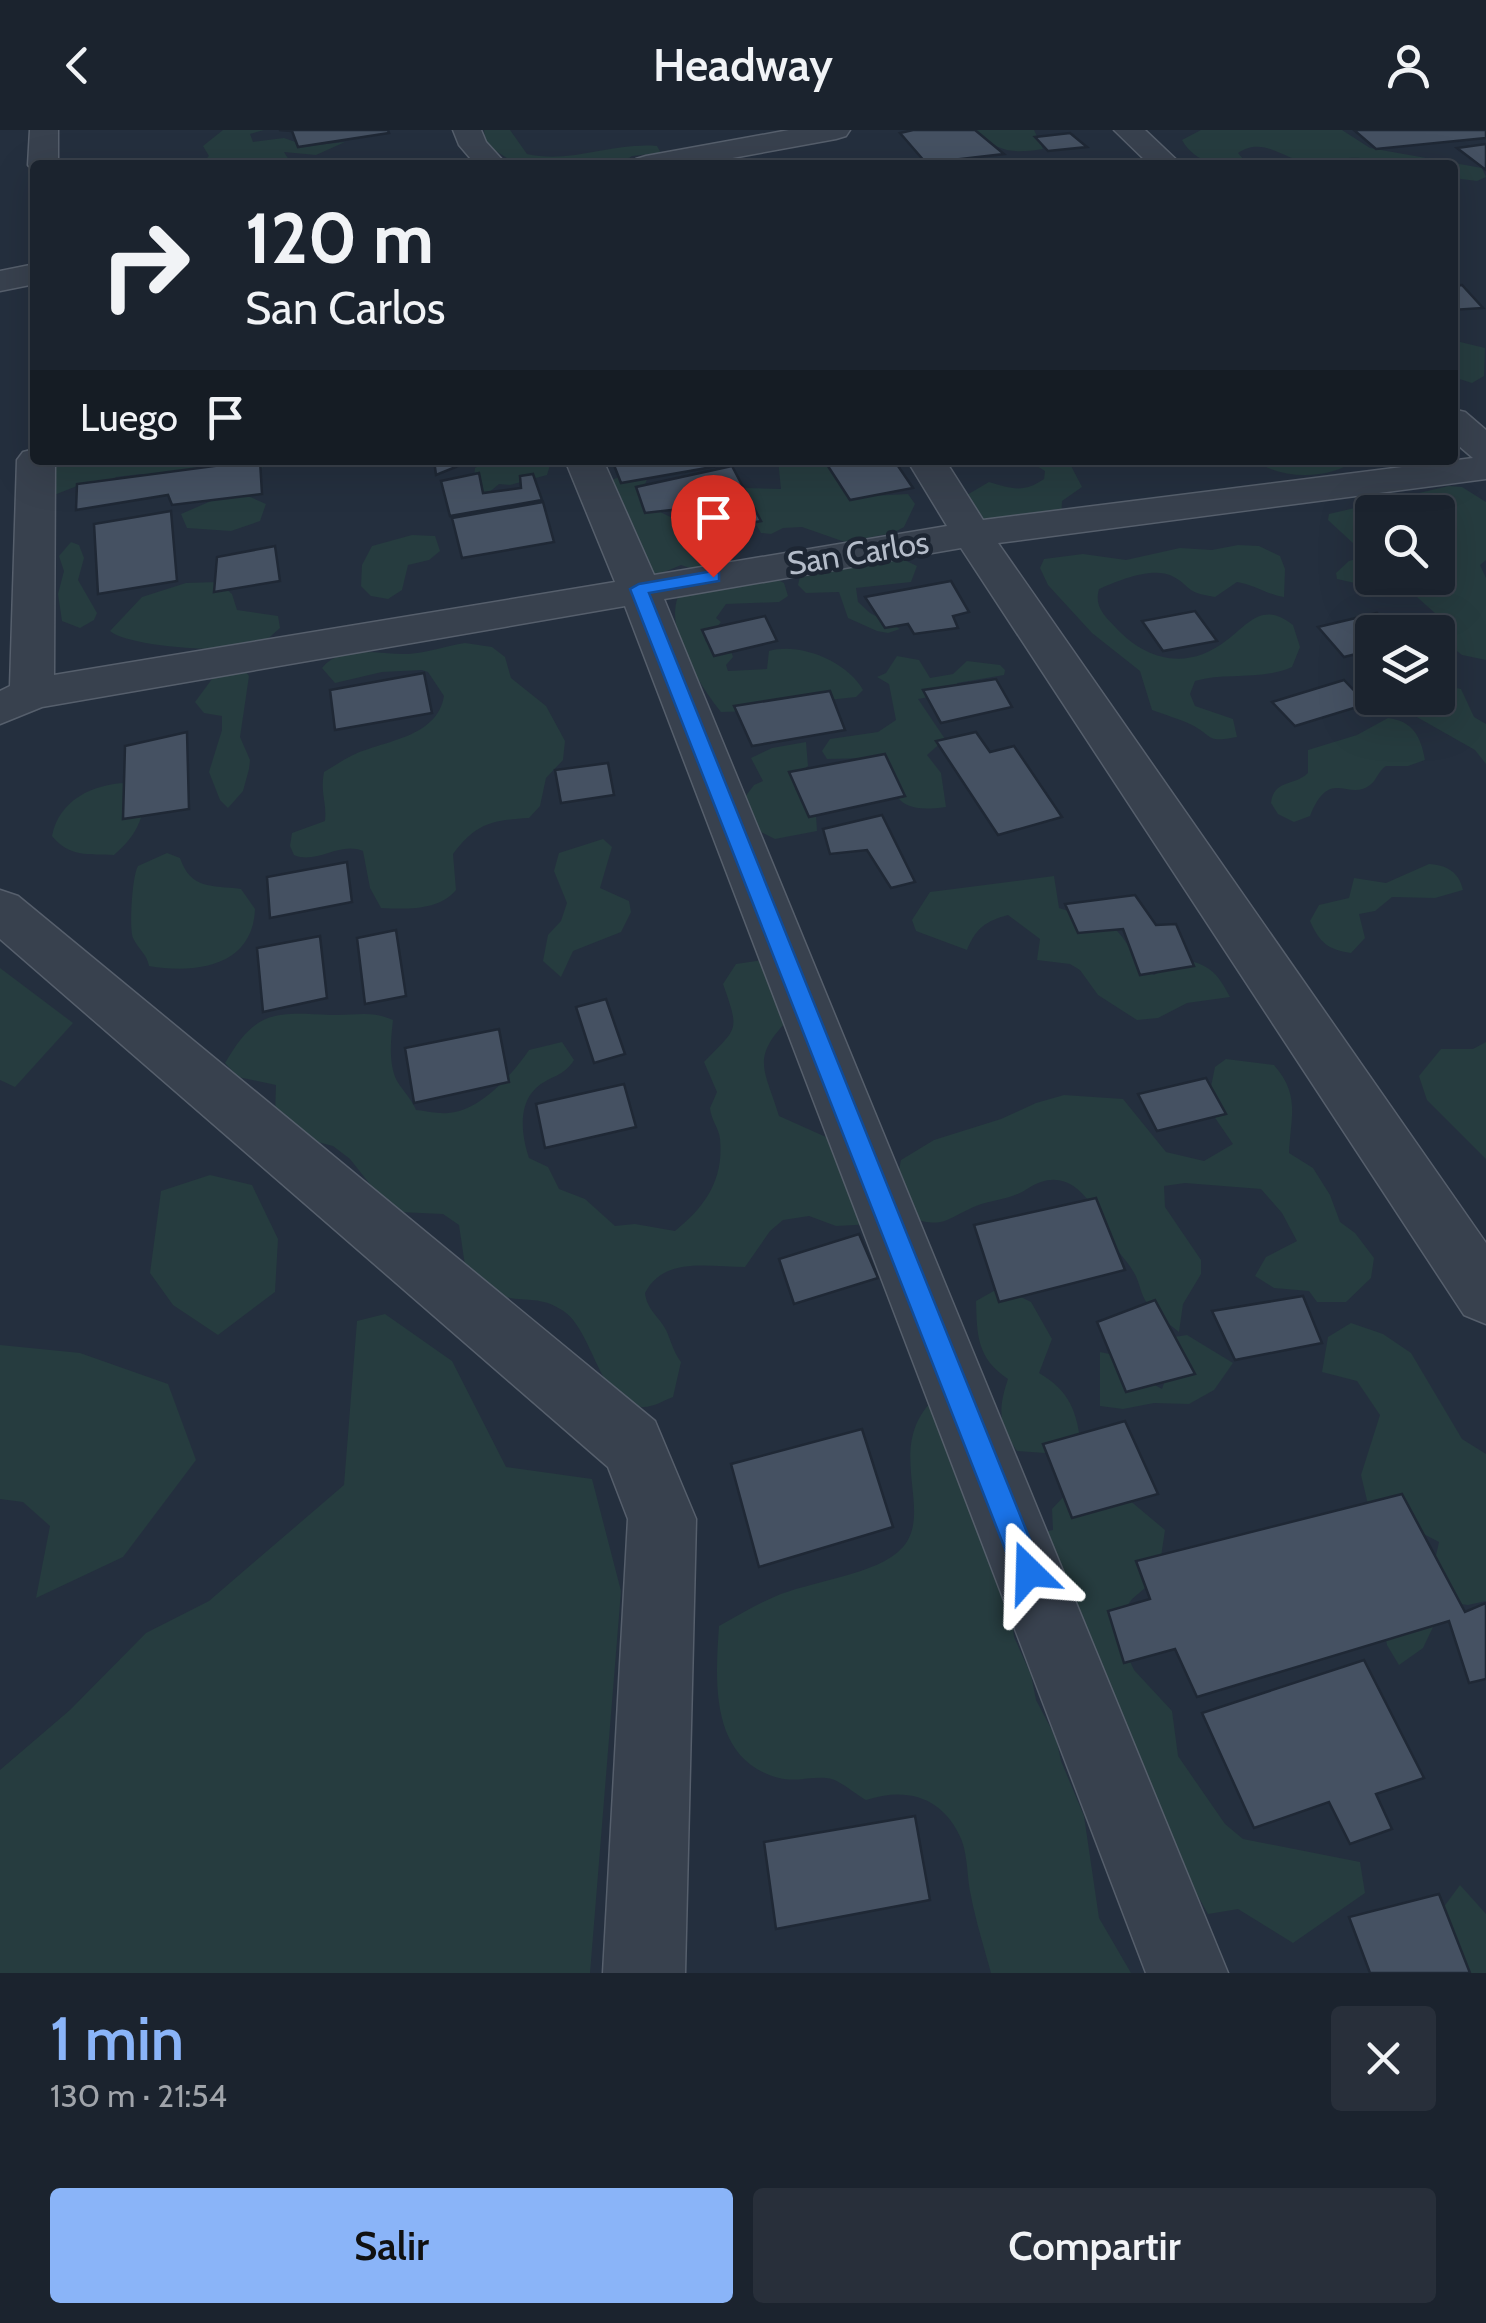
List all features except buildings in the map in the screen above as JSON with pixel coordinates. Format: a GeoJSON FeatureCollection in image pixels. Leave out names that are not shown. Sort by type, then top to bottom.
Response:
{"type":"FeatureCollection","features":[{"type":"Feature","properties":{"kind":"street"},"geometry":{"type":"LineString","coordinates":[[43,160],[44,130]]}},
{"type":"Feature","properties":{"kind":"street"},"geometry":{"type":"LineString","coordinates":[[467,130],[473,145],[487,160]]}},
{"type":"Feature","properties":{"kind":"street"},"geometry":{"type":"LineString","coordinates":[[672,160],[836,130]]}},
{"type":"Feature","properties":{"kind":"street"},"geometry":{"type":"LineString","coordinates":[[1128,130],[1161,160]]}},
{"type":"Feature","properties":{"kind":"street"},"geometry":{"type":"LineString","coordinates":[[0,280],[30,275]]}},
{"type":"Feature","properties":{"kind":"street"},"geometry":{"type":"LineString","coordinates":[[1458,425],[1486,450]]}},
{"type":"Feature","properties":{"kind":"street"},"geometry":{"type":"LineString","coordinates":[[16,702],[36,465]]}},
{"type":"Feature","properties":{"kind":"street"},"geometry":{"type":"LineString","coordinates":[[586,465],[639,589],[1188,1973]]}},
{"type":"Feature","properties":{"kind":"street"},"geometry":{"type":"LineString","coordinates":[[929,465],[1486,1295]]}},
{"type":"Feature","properties":{"kind":"street","name":"San Carlos"},"geometry":{"type":"LineString","coordinates":[[16,702],[639,589],[972,534],[1486,468]]}},
{"type":"Feature","properties":{"kind":"street"},"geometry":{"type":"LineString","coordinates":[[0,910],[632,1444],[662,1518],[644,1973]]}},
{"type":"Feature","properties":{"kind":"green space"},"geometry":{"type":"Polygon","coordinates":[[[223,130],[264,130],[250,134],[253,142],[284,138],[307,146],[345,142],[316,155],[284,152],[289,160],[205,160],[209,156],[203,146],[223,130]]]}},
{"type":"Feature","properties":{"kind":"green space"},"geometry":{"type":"Polygon","coordinates":[[[484,130],[510,130],[527,154],[576,155],[641,146],[657,146],[661,153],[626,160],[514,160],[486,145],[484,130]]]}},
{"type":"Feature","properties":{"kind":"green space"},"geometry":{"type":"Polygon","coordinates":[[[975,130],[1034,130],[1043,149],[1006,150],[975,130]]]}},
{"type":"Feature","properties":{"kind":"green space"},"geometry":{"type":"Polygon","coordinates":[[[1201,130],[1342,130],[1370,148],[1437,160],[1297,160],[1257,147],[1238,153],[1244,160],[1205,160],[1182,140],[1201,130]]]}},
{"type":"Feature","properties":{"kind":"green space"},"geometry":{"type":"Polygon","coordinates":[[[1458,164],[1482,168],[1486,177],[1477,181],[1458,179],[1458,164]]]}},
{"type":"Feature","properties":{"kind":"green space"},"geometry":{"type":"Polygon","coordinates":[[[1458,341],[1485,348],[1484,376],[1472,383],[1458,379],[1458,341]]]}},
{"type":"Feature","properties":{"kind":"green space"},"geometry":{"type":"Polygon","coordinates":[[[47,465],[267,465],[255,472],[165,481],[141,474],[116,477],[105,486],[77,486],[44,499],[47,465]]]}},
{"type":"Feature","properties":{"kind":"green space"},"geometry":{"type":"Polygon","coordinates":[[[550,465],[547,475],[510,485],[499,484],[481,499],[473,487],[475,468],[550,465]]]}},
{"type":"Feature","properties":{"kind":"green space"},"geometry":{"type":"Polygon","coordinates":[[[779,465],[834,465],[850,497],[908,494],[915,504],[904,527],[893,533],[845,542],[802,527],[761,533],[743,488],[781,489],[779,465]]]}},
{"type":"Feature","properties":{"kind":"green space"},"geometry":{"type":"Polygon","coordinates":[[[1035,465],[1071,465],[1082,487],[1062,501],[1061,519],[992,529],[960,499],[989,482],[1018,488],[1030,486],[1044,479],[1045,471],[1035,465]]]}},
{"type":"Feature","properties":{"kind":"green space"},"geometry":{"type":"Polygon","coordinates":[[[1262,465],[1348,465],[1305,475],[1262,465]]]}},
{"type":"Feature","properties":{"kind":"green space"},"geometry":{"type":"Polygon","coordinates":[[[626,474],[649,474],[641,495],[659,511],[680,520],[725,527],[734,547],[727,567],[696,570],[681,565],[655,576],[621,580],[607,559],[604,521],[607,482],[626,474]]]}},
{"type":"Feature","properties":{"kind":"green space"},"geometry":{"type":"Polygon","coordinates":[[[1462,487],[1486,502],[1486,560],[1480,565],[1486,578],[1486,660],[1462,655],[1455,649],[1455,615],[1436,615],[1417,597],[1408,595],[1455,595],[1455,495],[1410,495],[1462,487]]]}},
{"type":"Feature","properties":{"kind":"green space"},"geometry":{"type":"Polygon","coordinates":[[[225,495],[248,496],[266,504],[260,521],[231,531],[187,528],[181,514],[225,495]]]}},
{"type":"Feature","properties":{"kind":"green space"},"geometry":{"type":"Polygon","coordinates":[[[1355,508],[1355,545],[1328,520],[1329,514],[1355,508]]]}},
{"type":"Feature","properties":{"kind":"green space"},"geometry":{"type":"Polygon","coordinates":[[[412,535],[435,536],[440,551],[429,560],[408,565],[402,590],[388,599],[371,596],[361,586],[362,565],[372,546],[412,535]]]}},
{"type":"Feature","properties":{"kind":"green space"},"geometry":{"type":"Polygon","coordinates":[[[71,542],[79,545],[84,558],[78,580],[97,613],[94,620],[80,628],[62,621],[58,594],[64,571],[59,556],[71,542]]]}},
{"type":"Feature","properties":{"kind":"green space"},"geometry":{"type":"Polygon","coordinates":[[[1259,546],[1280,556],[1285,569],[1284,597],[1237,582],[1215,597],[1205,595],[1164,573],[1115,582],[1099,589],[1098,595],[1104,615],[1128,639],[1168,658],[1183,659],[1212,650],[1257,617],[1273,615],[1293,625],[1300,647],[1292,667],[1268,674],[1195,681],[1190,694],[1195,706],[1233,719],[1237,737],[1227,739],[1211,738],[1192,725],[1152,710],[1140,671],[1092,633],[1048,585],[1040,568],[1044,559],[1083,554],[1126,560],[1180,548],[1212,550],[1259,546]]]}},
{"type":"Feature","properties":{"kind":"green space"},"geometry":{"type":"Polygon","coordinates":[[[898,557],[917,566],[911,582],[856,588],[858,602],[900,629],[888,633],[848,618],[839,592],[806,593],[798,585],[801,572],[898,557]]]}},
{"type":"Feature","properties":{"kind":"green space"},"geometry":{"type":"Polygon","coordinates":[[[1355,559],[1355,583],[1337,579],[1336,573],[1355,559]]]}},
{"type":"Feature","properties":{"kind":"green space"},"geometry":{"type":"Polygon","coordinates":[[[770,576],[784,583],[788,596],[779,602],[726,604],[716,618],[721,622],[705,641],[730,648],[733,657],[726,665],[728,671],[767,669],[769,651],[781,649],[822,657],[856,680],[863,690],[856,697],[819,701],[799,695],[753,711],[721,712],[712,701],[679,637],[675,620],[681,591],[770,576]]]}},
{"type":"Feature","properties":{"kind":"green space"},"geometry":{"type":"Polygon","coordinates":[[[218,582],[232,594],[237,610],[278,616],[280,628],[261,644],[230,649],[160,645],[110,631],[142,597],[186,583],[218,582]]]}},
{"type":"Feature","properties":{"kind":"green space"},"geometry":{"type":"Polygon","coordinates":[[[465,643],[492,647],[505,657],[511,678],[546,706],[565,741],[563,760],[546,778],[540,806],[529,818],[486,825],[461,844],[453,854],[456,890],[449,897],[422,907],[381,908],[370,888],[363,851],[345,849],[311,857],[294,855],[290,846],[292,833],[325,821],[324,772],[353,755],[421,729],[439,710],[444,696],[428,672],[422,670],[382,672],[335,683],[322,668],[330,660],[351,653],[408,654],[465,643]]]}},
{"type":"Feature","properties":{"kind":"green space"},"geometry":{"type":"Polygon","coordinates":[[[897,656],[919,660],[930,678],[953,674],[967,661],[1000,665],[1005,670],[1004,675],[957,683],[957,692],[918,699],[945,739],[927,755],[941,773],[946,807],[907,805],[871,758],[827,759],[822,751],[830,739],[878,732],[896,720],[889,684],[877,677],[886,673],[897,656]]]}},
{"type":"Feature","properties":{"kind":"green space"},"geometry":{"type":"Polygon","coordinates":[[[244,669],[249,676],[240,737],[250,760],[249,769],[243,791],[228,808],[220,800],[209,772],[222,730],[222,716],[204,713],[195,702],[215,675],[244,669]]]}},
{"type":"Feature","properties":{"kind":"green space"},"geometry":{"type":"Polygon","coordinates":[[[1455,688],[1461,689],[1474,717],[1486,724],[1486,764],[1475,750],[1413,715],[1455,715],[1455,688]]]}},
{"type":"Feature","properties":{"kind":"green space"},"geometry":{"type":"Polygon","coordinates":[[[1388,718],[1410,727],[1425,760],[1408,766],[1386,766],[1362,789],[1325,792],[1310,816],[1294,822],[1278,814],[1271,803],[1273,795],[1280,787],[1308,773],[1308,750],[1357,735],[1388,718]]]}},
{"type":"Feature","properties":{"kind":"green space"},"geometry":{"type":"Polygon","coordinates":[[[806,742],[808,766],[795,776],[795,789],[816,816],[817,831],[775,839],[759,831],[745,797],[763,781],[751,758],[772,748],[806,742]]]}},
{"type":"Feature","properties":{"kind":"green space"},"geometry":{"type":"Polygon","coordinates":[[[126,783],[145,805],[134,833],[114,855],[72,851],[52,836],[62,813],[79,796],[126,783]]]}},
{"type":"Feature","properties":{"kind":"green space"},"geometry":{"type":"Polygon","coordinates":[[[603,839],[612,847],[600,888],[629,901],[631,912],[621,932],[573,951],[561,977],[543,961],[548,935],[561,921],[567,903],[554,871],[559,853],[603,839]]]}},
{"type":"Feature","properties":{"kind":"green space"},"geometry":{"type":"Polygon","coordinates":[[[167,853],[180,858],[196,881],[241,889],[255,909],[252,928],[233,955],[202,967],[149,966],[133,938],[134,880],[138,866],[167,853]]]}},
{"type":"Feature","properties":{"kind":"green space"},"geometry":{"type":"Polygon","coordinates":[[[1429,864],[1451,871],[1459,878],[1463,890],[1435,898],[1392,897],[1375,911],[1359,914],[1365,938],[1351,953],[1330,947],[1317,935],[1310,921],[1319,905],[1349,898],[1354,878],[1386,883],[1429,864]]]}},
{"type":"Feature","properties":{"kind":"green space"},"geometry":{"type":"Polygon","coordinates":[[[1054,876],[1059,908],[1108,923],[1141,965],[1154,975],[1181,959],[1191,961],[1211,971],[1230,997],[1187,1003],[1158,1018],[1137,1020],[1098,995],[1080,970],[1070,964],[1037,960],[1040,939],[1008,915],[983,926],[967,950],[916,931],[912,920],[930,892],[1054,876]]]}},
{"type":"Feature","properties":{"kind":"green space"},"geometry":{"type":"Polygon","coordinates":[[[763,960],[788,1020],[769,1045],[764,1065],[779,1116],[855,1150],[874,1224],[836,1226],[809,1216],[783,1220],[770,1231],[745,1267],[689,1266],[664,1273],[653,1281],[645,1293],[646,1299],[681,1362],[673,1397],[648,1407],[629,1404],[617,1395],[582,1333],[562,1310],[546,1302],[502,1296],[467,1279],[459,1225],[443,1214],[399,1212],[384,1202],[350,1159],[333,1146],[294,1136],[275,1115],[276,1085],[238,1077],[225,1063],[247,1033],[268,1018],[295,1014],[377,1015],[393,1020],[392,1067],[416,1110],[448,1113],[483,1099],[505,1080],[529,1050],[562,1042],[574,1060],[566,1070],[536,1088],[526,1104],[523,1131],[529,1158],[548,1167],[559,1189],[585,1199],[615,1226],[635,1224],[675,1231],[703,1202],[719,1167],[720,1139],[710,1108],[717,1092],[704,1062],[733,1028],[723,984],[736,964],[763,960]]]}},
{"type":"Feature","properties":{"kind":"green space"},"geometry":{"type":"Polygon","coordinates":[[[0,968],[73,1023],[15,1087],[0,1080],[0,968]]]}},
{"type":"Feature","properties":{"kind":"green space"},"geometry":{"type":"Polygon","coordinates":[[[1486,1042],[1486,1159],[1427,1100],[1419,1076],[1441,1049],[1473,1049],[1486,1042]]]}},
{"type":"Feature","properties":{"kind":"green space"},"geometry":{"type":"Polygon","coordinates":[[[1226,1059],[1274,1065],[1291,1096],[1289,1153],[1313,1168],[1330,1195],[1340,1222],[1355,1233],[1374,1258],[1371,1278],[1346,1302],[1317,1302],[1309,1291],[1274,1288],[1255,1276],[1266,1257],[1297,1241],[1282,1213],[1261,1189],[1185,1183],[1164,1186],[1165,1207],[1201,1260],[1201,1274],[1183,1304],[1179,1332],[1148,1304],[1135,1274],[1092,1205],[1071,1184],[1044,1181],[945,1221],[931,1222],[911,1218],[896,1185],[901,1160],[934,1140],[1064,1095],[1123,1099],[1166,1152],[1204,1161],[1233,1144],[1207,1106],[1215,1067],[1226,1059]]]}},
{"type":"Feature","properties":{"kind":"green space"},"geometry":{"type":"Polygon","coordinates":[[[210,1175],[252,1185],[278,1239],[275,1292],[218,1335],[173,1305],[150,1273],[161,1191],[210,1175]]]}},
{"type":"Feature","properties":{"kind":"green space"},"geometry":{"type":"Polygon","coordinates":[[[1001,1287],[1031,1302],[1052,1339],[1039,1373],[1065,1395],[1077,1423],[1081,1446],[1059,1454],[1017,1451],[1006,1433],[1001,1408],[1008,1379],[985,1354],[976,1314],[976,1301],[1001,1287]]]}},
{"type":"Feature","properties":{"kind":"green space"},"geometry":{"type":"Polygon","coordinates":[[[385,1314],[452,1361],[506,1467],[592,1479],[621,1591],[590,1973],[0,1973],[0,1770],[70,1710],[146,1633],[209,1601],[344,1485],[357,1321],[385,1314]]]}},
{"type":"Feature","properties":{"kind":"green space"},"geometry":{"type":"Polygon","coordinates":[[[1351,1323],[1383,1334],[1411,1353],[1462,1439],[1486,1454],[1486,1601],[1468,1605],[1445,1602],[1423,1648],[1399,1665],[1387,1645],[1380,1608],[1429,1587],[1439,1542],[1412,1528],[1371,1517],[1361,1475],[1380,1415],[1357,1381],[1322,1372],[1328,1337],[1351,1323]]]}},
{"type":"Feature","properties":{"kind":"green space"},"geometry":{"type":"Polygon","coordinates":[[[1187,1335],[1233,1363],[1214,1390],[1189,1404],[1154,1403],[1123,1409],[1100,1406],[1100,1352],[1124,1357],[1135,1374],[1162,1389],[1168,1372],[1168,1338],[1187,1335]]]}},
{"type":"Feature","properties":{"kind":"green space"},"geometry":{"type":"Polygon","coordinates":[[[0,1345],[80,1353],[168,1384],[196,1460],[123,1557],[36,1598],[50,1526],[23,1502],[0,1499],[0,1345]]]}},
{"type":"Feature","properties":{"kind":"green space"},"geometry":{"type":"Polygon","coordinates":[[[932,1401],[1005,1563],[1014,1637],[1084,1816],[1099,1918],[1131,1973],[991,1973],[973,1906],[964,1848],[946,1814],[910,1795],[866,1800],[831,1779],[791,1780],[756,1769],[740,1755],[722,1717],[717,1671],[719,1626],[789,1591],[878,1564],[903,1547],[914,1516],[912,1439],[932,1401]]]}},
{"type":"Feature","properties":{"kind":"green space"},"geometry":{"type":"Polygon","coordinates":[[[1070,1490],[1122,1494],[1165,1530],[1158,1577],[1132,1599],[1113,1625],[1134,1670],[1172,1711],[1178,1756],[1225,1824],[1243,1839],[1360,1862],[1365,1893],[1293,1943],[1238,1909],[1208,1914],[1168,1843],[1031,1534],[1053,1530],[1052,1509],[1070,1490]]]}},
{"type":"Feature","properties":{"kind":"green space"},"geometry":{"type":"Polygon","coordinates":[[[1460,1885],[1486,1914],[1486,1973],[1464,1973],[1443,1908],[1460,1885]]]}},
{"type":"Feature","properties":{"kind":"route"},"geometry":{"type":"LineString","coordinates":[[713,577],[639,589],[1029,1572]]}}]}
